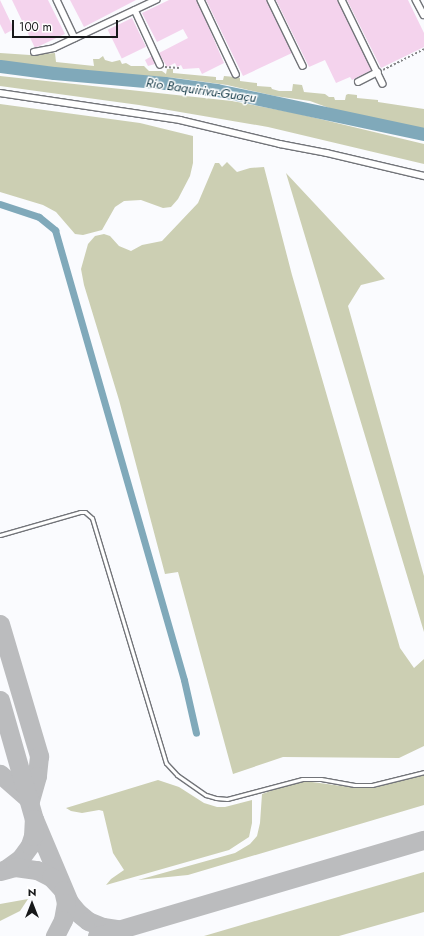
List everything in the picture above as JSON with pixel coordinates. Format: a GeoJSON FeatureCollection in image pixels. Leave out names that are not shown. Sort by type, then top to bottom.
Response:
{"type":"FeatureCollection","features":[{"type":"Feature","properties":{"kind":"street"},"geometry":{"type":"LineString","coordinates":[[57,0],[75,38]]}},
{"type":"Feature","properties":{"kind":"street"},"geometry":{"type":"LineString","coordinates":[[34,52],[54,48],[156,0]]}},
{"type":"Feature","properties":{"kind":"street"},"geometry":{"type":"LineString","coordinates":[[202,0],[236,74]]}},
{"type":"Feature","properties":{"kind":"street"},"geometry":{"type":"LineString","coordinates":[[271,0],[303,66]]}},
{"type":"Feature","properties":{"kind":"street"},"geometry":{"type":"LineString","coordinates":[[342,0],[383,84]]}},
{"type":"Feature","properties":{"kind":"street"},"geometry":{"type":"LineString","coordinates":[[416,0],[424,15]]}},
{"type":"Feature","properties":{"kind":"street"},"geometry":{"type":"LineString","coordinates":[[135,10],[160,64]]}},
{"type":"Feature","properties":{"kind":"street"},"geometry":{"type":"LineString","coordinates":[[358,82],[378,72]]}},
{"type":"Feature","properties":{"kind":"street"},"geometry":{"type":"LineString","coordinates":[[0,93],[180,120],[424,176]]}},
{"type":"Feature","properties":{"kind":"lane"},"geometry":{"type":"LineString","coordinates":[[0,535],[80,512],[85,512],[92,518],[166,763],[177,775],[206,795],[227,799],[302,779],[321,779],[354,785],[372,785],[424,772]]}},
{"type":"Feature","properties":{"kind":"path"},"geometry":{"type":"LineString","coordinates":[[378,72],[424,49]]}},
{"type":"Feature","properties":{"kind":"path"},"geometry":{"type":"LineString","coordinates":[[160,64],[165,67],[179,68]]}},
{"type":"Feature","properties":{"kind":"green space"},"geometry":{"type":"Polygon","coordinates":[[[0,53],[30,55],[55,53],[56,62],[94,66],[93,59],[99,59],[103,56],[105,60],[112,62],[120,60],[122,64],[126,63],[131,66],[144,66],[149,71],[162,71],[166,74],[167,69],[173,69],[173,73],[216,77],[216,80],[223,80],[224,76],[235,77],[240,78],[240,81],[257,83],[257,86],[271,87],[272,89],[279,91],[292,91],[293,84],[302,85],[304,92],[325,94],[329,97],[334,97],[335,100],[345,100],[346,95],[348,94],[357,95],[357,98],[378,100],[378,102],[424,109],[424,131],[332,109],[310,101],[275,96],[227,85],[176,78],[100,73],[0,61],[0,53]]]}},
{"type":"Feature","properties":{"kind":"green space"},"geometry":{"type":"Polygon","coordinates":[[[0,76],[232,101],[295,113],[424,144],[424,164],[268,127],[139,105],[0,86],[0,76]]]}},
{"type":"Feature","properties":{"kind":"green space"},"geometry":{"type":"Polygon","coordinates":[[[0,104],[140,123],[193,136],[193,163],[190,176],[178,199],[171,207],[163,208],[141,200],[124,201],[115,207],[102,230],[83,235],[75,234],[56,212],[43,205],[0,192],[0,104]]]}},
{"type":"Feature","properties":{"kind":"green space"},"geometry":{"type":"Polygon","coordinates":[[[227,162],[237,172],[250,168],[264,167],[292,275],[400,648],[414,668],[424,659],[424,746],[399,758],[283,757],[233,774],[178,572],[165,574],[119,400],[84,285],[81,269],[88,244],[95,236],[104,234],[110,236],[119,246],[131,251],[142,245],[162,241],[198,203],[215,163],[219,163],[222,167],[227,162]]]}},
{"type":"Feature","properties":{"kind":"green space"},"geometry":{"type":"Polygon","coordinates":[[[286,173],[385,279],[361,285],[348,306],[424,576],[424,632],[286,173]]]}},
{"type":"Feature","properties":{"kind":"green space"},"geometry":{"type":"Polygon","coordinates":[[[424,774],[424,805],[188,875],[138,880],[235,853],[250,844],[257,836],[260,823],[262,794],[296,782],[312,782],[357,788],[374,788],[424,774]]]}},
{"type":"Feature","properties":{"kind":"green space"},"geometry":{"type":"Polygon","coordinates":[[[158,780],[179,787],[204,803],[217,807],[225,807],[252,800],[252,823],[249,837],[229,850],[106,885],[111,879],[124,870],[113,853],[103,811],[99,810],[82,813],[71,811],[66,808],[158,780]]]}},
{"type":"Feature","properties":{"kind":"green space"},"geometry":{"type":"Polygon","coordinates":[[[424,872],[424,912],[339,936],[204,936],[424,872]]]}},
{"type":"Feature","properties":{"kind":"green space"},"geometry":{"type":"Polygon","coordinates":[[[28,899],[20,911],[0,921],[0,904],[28,899]]]}},
{"type":"Feature","properties":{"kind":"building"},"geometry":{"type":"Polygon","coordinates":[[[0,0],[14,29],[5,34],[0,24],[0,0]]]}},
{"type":"Feature","properties":{"kind":"building"},"geometry":{"type":"Polygon","coordinates":[[[12,0],[48,0],[65,34],[35,48],[12,0]]]}},
{"type":"Feature","properties":{"kind":"building"},"geometry":{"type":"Polygon","coordinates":[[[70,0],[136,0],[84,27],[70,0]]]}},
{"type":"Feature","properties":{"kind":"building"},"geometry":{"type":"Polygon","coordinates":[[[169,0],[197,0],[224,63],[202,74],[199,68],[183,69],[181,65],[177,67],[175,63],[167,67],[159,53],[188,38],[183,29],[157,42],[142,13],[169,0]]]}},
{"type":"Feature","properties":{"kind":"building"},"geometry":{"type":"Polygon","coordinates":[[[206,0],[267,0],[292,53],[243,76],[206,0]]]}},
{"type":"Feature","properties":{"kind":"building"},"geometry":{"type":"Polygon","coordinates":[[[276,0],[338,0],[372,70],[352,80],[350,77],[336,83],[325,60],[309,67],[276,0]]]}},
{"type":"Feature","properties":{"kind":"building"},"geometry":{"type":"Polygon","coordinates":[[[347,0],[408,0],[424,33],[424,47],[381,68],[347,0]]]}},
{"type":"Feature","properties":{"kind":"building"},"geometry":{"type":"Polygon","coordinates":[[[132,18],[146,47],[122,59],[108,30],[132,18]]]}},
{"type":"Feature","properties":{"kind":"building"},"geometry":{"type":"Polygon","coordinates":[[[152,56],[155,64],[148,66],[145,60],[152,56]]]}},
{"type":"Feature","properties":{"kind":"waterway","name":"Rio Baquirivu-Guaçu"},"geometry":{"type":"LineString","coordinates":[[0,66],[54,73],[165,83],[217,90],[424,134]]}},
{"type":"Feature","properties":{"kind":"waterway"},"geometry":{"type":"LineString","coordinates":[[0,204],[39,217],[55,230],[184,680],[196,733]]}},
{"type":"Feature","properties":{"kind":"taxiway"},"geometry":{"type":"LineString","coordinates":[[0,624],[39,756],[37,776],[30,800],[0,774]]}},
{"type":"Feature","properties":{"kind":"taxiway"},"geometry":{"type":"LineString","coordinates":[[0,700],[34,819],[69,902],[77,912],[88,921],[103,927],[118,929]]}},
{"type":"Feature","properties":{"kind":"taxiway"},"geometry":{"type":"LineString","coordinates":[[6,869],[20,859],[30,845],[33,836],[34,819]]}},
{"type":"Feature","properties":{"kind":"taxiway"},"geometry":{"type":"LineString","coordinates":[[97,936],[424,840]]}},
{"type":"Feature","properties":{"kind":"taxiway"},"geometry":{"type":"LineString","coordinates":[[0,871],[15,867],[37,870],[51,877],[63,890],[66,903],[63,920],[55,936]]}}]}
